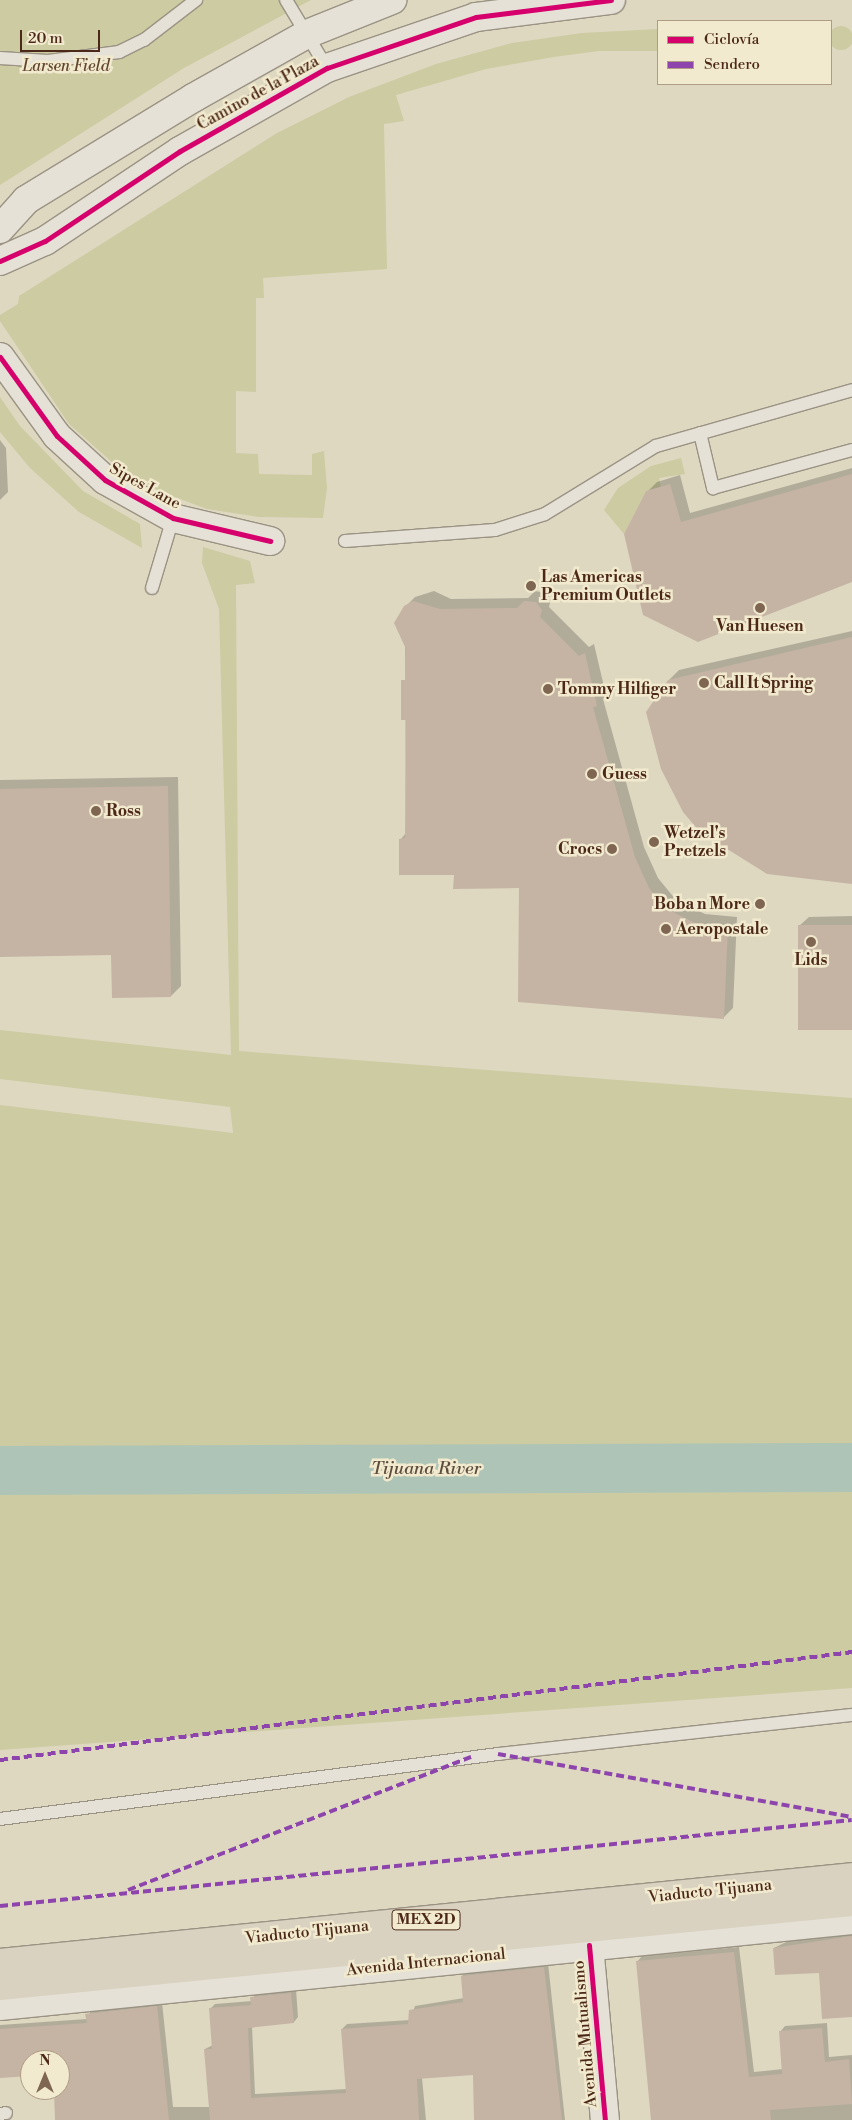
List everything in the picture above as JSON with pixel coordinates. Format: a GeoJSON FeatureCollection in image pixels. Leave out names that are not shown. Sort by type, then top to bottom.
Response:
{"type":"FeatureCollection","features":[{"type":"Feature","properties":{"kind":"highway"},"geometry":{"type":"LineString","coordinates":[[0,1952],[852,1867]]}},
{"type":"Feature","properties":{"kind":"highway","name":"Viaducto Tijuana"},"geometry":{"type":"LineString","coordinates":[[0,1963],[852,1877]]}},
{"type":"Feature","properties":{"kind":"highway","name":"Viaducto Tijuana"},"geometry":{"type":"LineString","coordinates":[[0,1975],[852,1893]]}},
{"type":"Feature","properties":{"kind":"highway","name":"Avenida Internacional"},"geometry":{"type":"LineString","coordinates":[[0,1986],[852,1902]]}},
{"type":"Feature","properties":{"kind":"main road","name":"Camino de la Plaza"},"geometry":{"type":"LineString","coordinates":[[0,229],[26,200],[307,34],[392,0]]}},
{"type":"Feature","properties":{"kind":"main road","name":"Camino de la Plaza"},"geometry":{"type":"LineString","coordinates":[[0,260],[45,240],[180,151],[327,68],[476,17],[611,0]]}},
{"type":"Feature","properties":{"kind":"main road","name":"Sipes Lane"},"geometry":{"type":"LineString","coordinates":[[0,356],[64,442],[105,480],[173,518],[270,541]]}},
{"type":"Feature","properties":{"kind":"main road","name":"Avenida Internacional"},"geometry":{"type":"LineString","coordinates":[[0,2006],[589,1945],[852,1920]]}},
{"type":"Feature","properties":{"kind":"main road","name":"Avenida Mutualismo"},"geometry":{"type":"LineString","coordinates":[[589,1945],[605,2120]]}},
{"type":"Feature","properties":{"kind":"lane"},"geometry":{"type":"LineString","coordinates":[[0,58],[48,61],[119,52],[144,40],[196,0]]}},
{"type":"Feature","properties":{"kind":"lane"},"geometry":{"type":"LineString","coordinates":[[286,0],[327,68]]}},
{"type":"Feature","properties":{"kind":"lane"},"geometry":{"type":"LineString","coordinates":[[346,541],[495,530],[545,514],[656,446],[852,390]]}},
{"type":"Feature","properties":{"kind":"lane"},"geometry":{"type":"LineString","coordinates":[[700,433],[713,488],[852,450]]}},
{"type":"Feature","properties":{"kind":"lane"},"geometry":{"type":"LineString","coordinates":[[152,588],[173,518]]}},
{"type":"Feature","properties":{"kind":"lane"},"geometry":{"type":"LineString","coordinates":[[0,1820],[498,1754],[852,1715]]}},
{"type":"Feature","properties":{"kind":"green space","name":"Larsen Field"},"geometry":{"type":"Polygon","coordinates":[[[0,0],[311,0],[184,68],[0,185],[0,0]]]}},
{"type":"Feature","properties":{"kind":"green space"},"geometry":{"type":"Polygon","coordinates":[[[836,27],[846,27],[852,33],[852,43],[846,49],[836,49],[832,45],[832,31],[836,27]]]}},
{"type":"Feature","properties":{"kind":"green space"},"geometry":{"type":"Polygon","coordinates":[[[657,29],[657,51],[599,51],[554,57],[486,69],[396,95],[404,121],[384,124],[387,269],[263,278],[264,298],[256,298],[256,392],[236,391],[236,453],[258,454],[259,474],[312,475],[312,454],[324,451],[327,488],[323,518],[259,517],[207,509],[159,491],[113,463],[69,424],[0,321],[0,315],[18,304],[19,296],[277,133],[349,97],[436,64],[512,43],[582,33],[657,29]]]}},
{"type":"Feature","properties":{"kind":"green space"},"geometry":{"type":"Polygon","coordinates":[[[0,397],[20,426],[83,491],[140,524],[142,548],[79,512],[30,468],[0,432],[0,397]]]}},
{"type":"Feature","properties":{"kind":"green space"},"geometry":{"type":"Polygon","coordinates":[[[681,458],[685,474],[659,478],[661,487],[646,491],[624,534],[604,510],[618,488],[651,466],[681,458]]]}},
{"type":"Feature","properties":{"kind":"green space"},"geometry":{"type":"Polygon","coordinates":[[[203,547],[250,561],[255,583],[236,585],[239,1051],[852,1098],[852,1688],[0,1750],[0,1105],[233,1133],[230,1107],[0,1079],[0,1030],[231,1055],[219,609],[202,563],[203,547]]]}},
{"type":"Feature","properties":{"kind":"building"},"geometry":{"type":"Polygon","coordinates":[[[852,474],[852,582],[698,642],[643,615],[624,534],[646,491],[670,484],[681,522],[852,474]]]}},
{"type":"Feature","properties":{"kind":"building"},"geometry":{"type":"Polygon","coordinates":[[[413,601],[440,609],[517,608],[524,601],[536,602],[542,610],[540,617],[579,656],[585,653],[597,706],[593,707],[635,857],[649,888],[667,909],[695,923],[728,926],[724,1019],[518,1002],[519,888],[453,889],[454,875],[399,875],[399,839],[405,838],[406,720],[401,720],[401,680],[406,680],[406,649],[394,623],[404,606],[413,601]]]}},
{"type":"Feature","properties":{"kind":"building"},"geometry":{"type":"Polygon","coordinates":[[[852,637],[852,884],[767,874],[700,832],[683,812],[661,769],[646,712],[668,680],[852,637]]]}},
{"type":"Feature","properties":{"kind":"building"},"geometry":{"type":"Polygon","coordinates":[[[168,786],[171,997],[112,998],[111,955],[0,957],[0,789],[168,786]]]}},
{"type":"Feature","properties":{"kind":"building"},"geometry":{"type":"Polygon","coordinates":[[[798,925],[852,925],[852,1030],[798,1030],[798,925]]]}},
{"type":"Feature","properties":{"kind":"building"},"geometry":{"type":"Polygon","coordinates":[[[852,1936],[852,2017],[822,2019],[819,1973],[775,1975],[773,1948],[852,1936]]]}},
{"type":"Feature","properties":{"kind":"building"},"geometry":{"type":"Polygon","coordinates":[[[734,1952],[749,2077],[782,2074],[779,2031],[822,2028],[825,2062],[849,2059],[852,2104],[770,2110],[771,2120],[651,2120],[636,1961],[734,1952]]]}},
{"type":"Feature","properties":{"kind":"building"},"geometry":{"type":"Polygon","coordinates":[[[544,1967],[562,2120],[474,2120],[473,2075],[417,2079],[419,2120],[210,2120],[204,2049],[212,2049],[209,2008],[251,2005],[250,1997],[291,1993],[294,2023],[248,2028],[251,2098],[346,2093],[341,2029],[408,2024],[409,2010],[463,2002],[461,1976],[544,1967]]]}},
{"type":"Feature","properties":{"kind":"building"},"geometry":{"type":"Polygon","coordinates":[[[157,2006],[169,2120],[55,2120],[54,2100],[70,2100],[70,2050],[20,2050],[20,2077],[0,2078],[0,2029],[87,2023],[85,2014],[157,2006]]]}},
{"type":"Feature","properties":{"kind":"waterway","name":"Tijuana River"},"geometry":{"type":"LineString","coordinates":[[0,1470],[852,1467]]}},
{"type":"Feature","properties":{"kind":"marked path"},"geometry":{"type":"LineString","coordinates":[[0,1760],[852,1652]]}},
{"type":"Feature","properties":{"kind":"marked path"},"geometry":{"type":"LineString","coordinates":[[498,1754],[852,1817]]}},
{"type":"Feature","properties":{"kind":"marked path"},"geometry":{"type":"LineString","coordinates":[[128,1890],[471,1757]]}},
{"type":"Feature","properties":{"kind":"marked path"},"geometry":{"type":"LineString","coordinates":[[0,1906],[852,1820]]}},
{"type":"Feature","properties":{"kind":"cycle path"},"geometry":{"type":"LineString","coordinates":[[0,261],[45,241],[180,151],[327,68],[476,17],[611,0]]}},
{"type":"Feature","properties":{"kind":"cycle path"},"geometry":{"type":"LineString","coordinates":[[0,357],[57,436],[105,480],[173,518],[270,541]]}},
{"type":"Feature","properties":{"kind":"cycle path"},"geometry":{"type":"LineString","coordinates":[[589,1945],[605,2120]]}},
{"type":"Feature","properties":{"kind":"place","name":"Las Americas Premium Outlets"},"geometry":{"type":"Point","coordinates":[531,586]}},
{"type":"Feature","properties":{"kind":"place","name":"Van Huesen"},"geometry":{"type":"Point","coordinates":[760,608]}},
{"type":"Feature","properties":{"kind":"place","name":"Call It Spring"},"geometry":{"type":"Point","coordinates":[704,683]}},
{"type":"Feature","properties":{"kind":"place","name":"Tommy Hilfiger"},"geometry":{"type":"Point","coordinates":[548,689]}},
{"type":"Feature","properties":{"kind":"place","name":"Guess"},"geometry":{"type":"Point","coordinates":[592,774]}},
{"type":"Feature","properties":{"kind":"place","name":"Ross"},"geometry":{"type":"Point","coordinates":[96,811]}},
{"type":"Feature","properties":{"kind":"place","name":"Wetzel's Pretzels"},"geometry":{"type":"Point","coordinates":[654,842]}},
{"type":"Feature","properties":{"kind":"place","name":"Crocs"},"geometry":{"type":"Point","coordinates":[612,849]}},
{"type":"Feature","properties":{"kind":"place","name":"Boba n More"},"geometry":{"type":"Point","coordinates":[760,904]}},
{"type":"Feature","properties":{"kind":"place","name":"Aeropostale"},"geometry":{"type":"Point","coordinates":[666,929]}},
{"type":"Feature","properties":{"kind":"place","name":"Lids"},"geometry":{"type":"Point","coordinates":[811,942]}}]}
